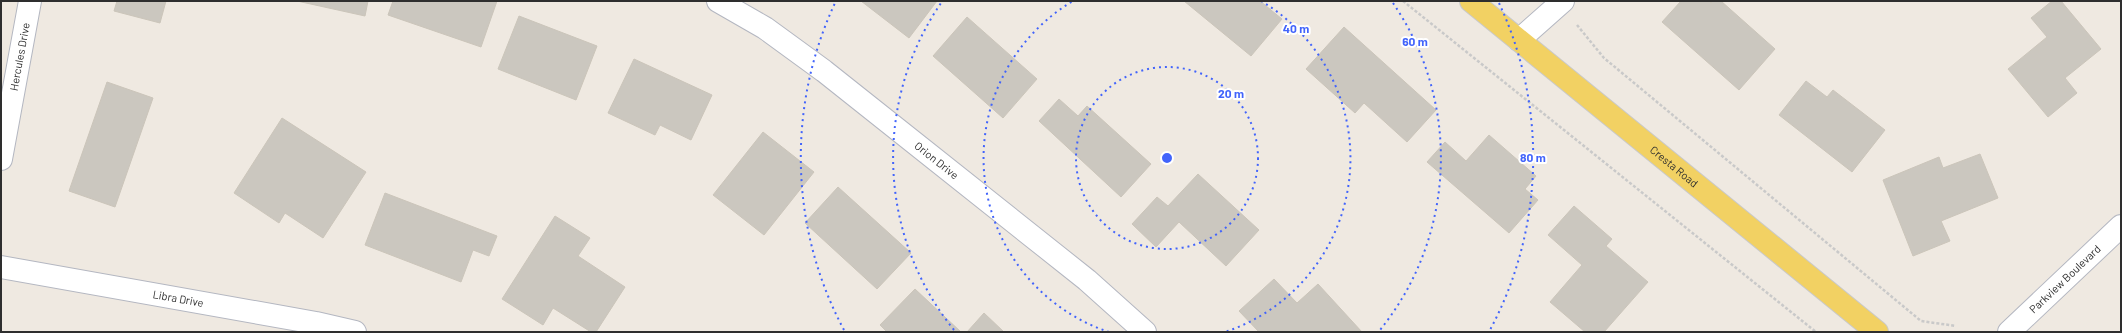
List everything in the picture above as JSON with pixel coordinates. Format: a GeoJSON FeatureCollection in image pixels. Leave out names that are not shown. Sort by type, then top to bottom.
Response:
{"type":"FeatureCollection","features":[{"type":"Feature","properties":{"kind":"main road","name":"Cresta Road"},"geometry":{"type":"LineString","coordinates":[[1471,1],[1877,332]]}},
{"type":"Feature","properties":{"kind":"street","name":"Hercules Drive"},"geometry":{"type":"LineString","coordinates":[[1,159],[30,1]]}},
{"type":"Feature","properties":{"kind":"street","name":"Orion Drive"},"geometry":{"type":"LineString","coordinates":[[718,1],[765,28],[824,71],[1087,280],[1145,332]]}},
{"type":"Feature","properties":{"kind":"street"},"geometry":{"type":"LineString","coordinates":[[1520,40],[1559,4]]}},
{"type":"Feature","properties":{"kind":"street","name":"Parkview Boulevard"},"geometry":{"type":"LineString","coordinates":[[2009,332],[2121,226]]}},
{"type":"Feature","properties":{"kind":"street","name":"Libra Drive"},"geometry":{"type":"LineString","coordinates":[[1,267],[316,323],[355,332]]}},
{"type":"Feature","properties":{"kind":"path"},"geometry":{"type":"LineString","coordinates":[[1403,1],[1816,332]]}},
{"type":"Feature","properties":{"kind":"path"},"geometry":{"type":"LineString","coordinates":[[1559,4],[1582,28],[1604,58],[1921,321],[1956,326]]}},
{"type":"Feature","properties":{"kind":"building"},"geometry":{"type":"Polygon","coordinates":[[[117,1],[166,1],[160,23],[114,11],[117,1]]]}},
{"type":"Feature","properties":{"kind":"building"},"geometry":{"type":"Polygon","coordinates":[[[297,1],[368,1],[365,16],[297,1]]]}},
{"type":"Feature","properties":{"kind":"building"},"geometry":{"type":"Polygon","coordinates":[[[393,1],[497,1],[481,47],[388,15],[393,1]]]}},
{"type":"Feature","properties":{"kind":"building"},"geometry":{"type":"Polygon","coordinates":[[[861,1],[937,1],[909,38],[861,1]]]}},
{"type":"Feature","properties":{"kind":"building"},"geometry":{"type":"Polygon","coordinates":[[[1184,1],[1260,1],[1282,19],[1251,56],[1184,1]]]}},
{"type":"Feature","properties":{"kind":"building"},"geometry":{"type":"Polygon","coordinates":[[[1681,1],[1709,1],[1711,3],[1713,1],[1721,1],[1775,49],[1739,90],[1662,22],[1681,1]]]}},
{"type":"Feature","properties":{"kind":"building"},"geometry":{"type":"Polygon","coordinates":[[[2052,1],[2061,1],[2101,49],[2065,78],[2077,93],[2048,117],[2008,69],[2047,37],[2031,18],[2052,1]]]}},
{"type":"Feature","properties":{"kind":"building"},"geometry":{"type":"Polygon","coordinates":[[[519,16],[597,46],[576,100],[498,69],[519,16]]]}},
{"type":"Feature","properties":{"kind":"building"},"geometry":{"type":"Polygon","coordinates":[[[967,17],[1037,79],[1003,118],[933,56],[967,17]]]}},
{"type":"Feature","properties":{"kind":"building"},"geometry":{"type":"Polygon","coordinates":[[[1344,27],[1436,110],[1407,142],[1364,103],[1355,113],[1306,69],[1344,27]]]}},
{"type":"Feature","properties":{"kind":"building"},"geometry":{"type":"Polygon","coordinates":[[[634,59],[712,95],[691,140],[660,125],[655,135],[608,113],[634,59]]]}},
{"type":"Feature","properties":{"kind":"building"},"geometry":{"type":"Polygon","coordinates":[[[1806,81],[1827,97],[1833,90],[1885,130],[1852,172],[1779,115],[1806,81]]]}},
{"type":"Feature","properties":{"kind":"building"},"geometry":{"type":"Polygon","coordinates":[[[107,82],[153,98],[115,207],[69,191],[107,82]]]}},
{"type":"Feature","properties":{"kind":"building"},"geometry":{"type":"Polygon","coordinates":[[[1059,99],[1078,116],[1087,106],[1151,164],[1121,197],[1039,121],[1059,99]]]}},
{"type":"Feature","properties":{"kind":"building"},"geometry":{"type":"Polygon","coordinates":[[[282,118],[366,172],[323,238],[285,213],[279,223],[234,193],[282,118]]]}},
{"type":"Feature","properties":{"kind":"building"},"geometry":{"type":"Polygon","coordinates":[[[763,132],[814,172],[764,235],[713,195],[763,132]]]}},
{"type":"Feature","properties":{"kind":"building"},"geometry":{"type":"Polygon","coordinates":[[[1489,135],[1536,176],[1525,189],[1538,200],[1509,233],[1427,162],[1445,142],[1466,161],[1489,135]]]}},
{"type":"Feature","properties":{"kind":"building"},"geometry":{"type":"Polygon","coordinates":[[[1980,154],[1998,198],[1941,221],[1950,241],[1913,256],[1883,180],[1939,157],[1943,168],[1980,154]]]}},
{"type":"Feature","properties":{"kind":"building"},"geometry":{"type":"Polygon","coordinates":[[[1198,174],[1259,230],[1226,266],[1179,222],[1156,247],[1132,224],[1157,197],[1168,206],[1198,174]]]}},
{"type":"Feature","properties":{"kind":"building"},"geometry":{"type":"Polygon","coordinates":[[[838,187],[911,253],[877,289],[805,223],[838,187]]]}},
{"type":"Feature","properties":{"kind":"building"},"geometry":{"type":"Polygon","coordinates":[[[385,193],[497,236],[489,256],[473,250],[461,282],[365,245],[385,193]]]}},
{"type":"Feature","properties":{"kind":"building"},"geometry":{"type":"Polygon","coordinates":[[[1574,206],[1612,239],[1606,246],[1648,282],[1604,332],[1585,332],[1550,302],[1582,265],[1548,235],[1574,206]]]}},
{"type":"Feature","properties":{"kind":"building"},"geometry":{"type":"Polygon","coordinates":[[[555,216],[590,238],[578,256],[625,287],[596,332],[591,332],[553,308],[543,325],[502,299],[555,216]]]}},
{"type":"Feature","properties":{"kind":"building"},"geometry":{"type":"Polygon","coordinates":[[[1274,279],[1297,303],[1318,284],[1362,332],[1259,332],[1239,311],[1274,279]]]}},
{"type":"Feature","properties":{"kind":"building"},"geometry":{"type":"Polygon","coordinates":[[[915,289],[961,332],[887,332],[880,325],[915,289]]]}},
{"type":"Feature","properties":{"kind":"building"},"geometry":{"type":"Polygon","coordinates":[[[984,313],[1004,332],[967,332],[984,313]]]}}]}
